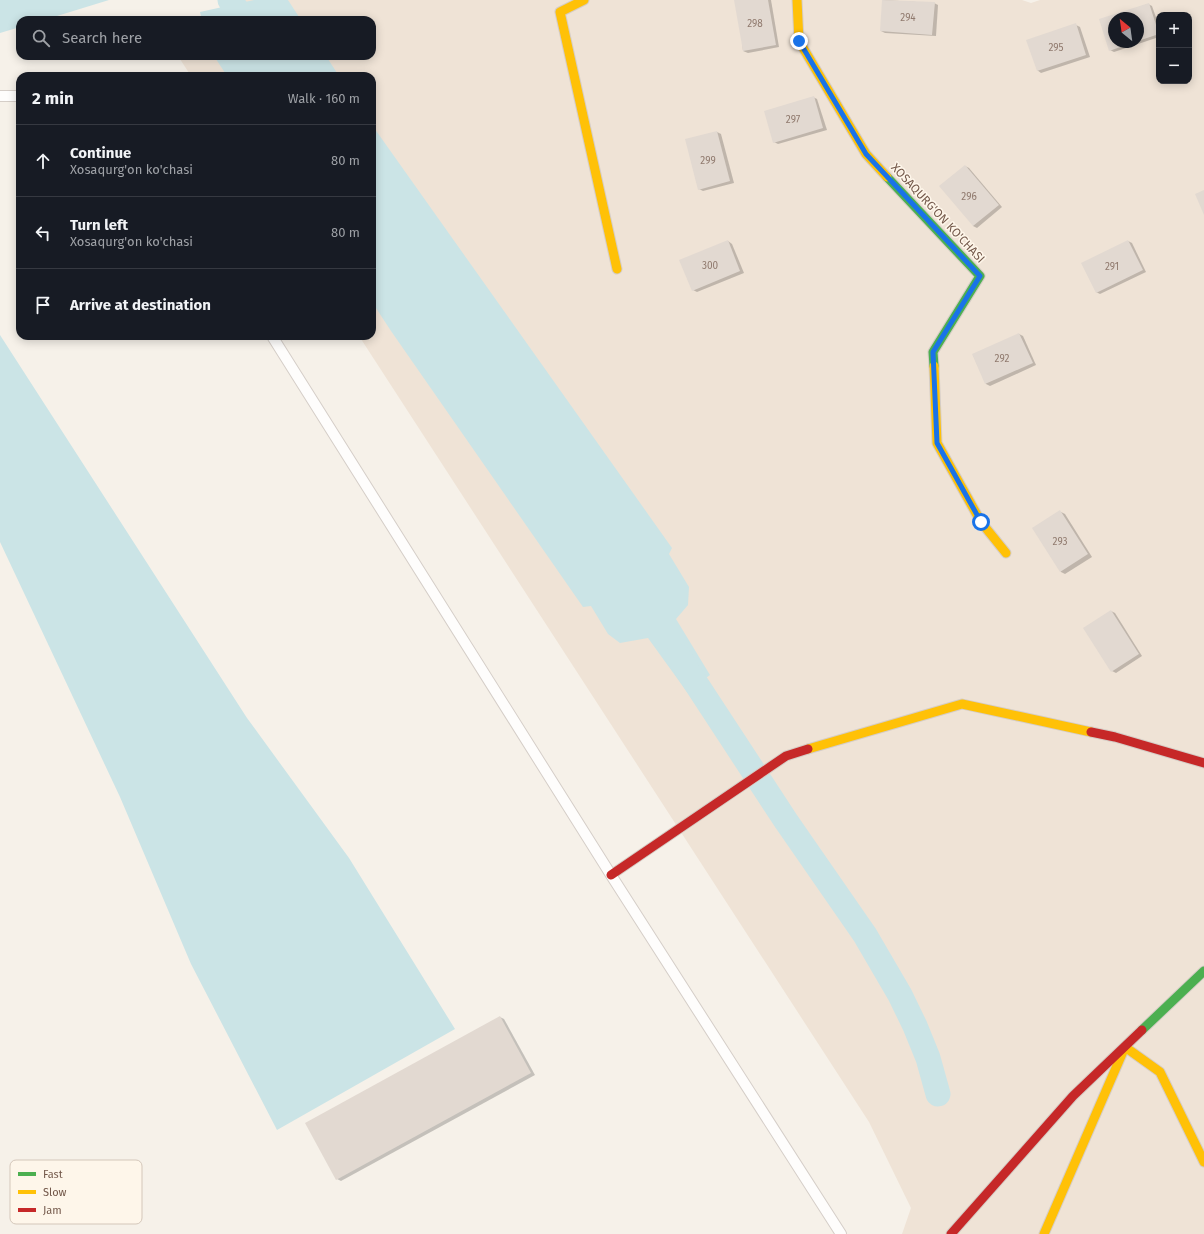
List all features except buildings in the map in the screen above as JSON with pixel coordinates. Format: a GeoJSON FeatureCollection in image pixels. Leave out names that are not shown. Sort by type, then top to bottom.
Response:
{"type":"FeatureCollection","features":[{"type":"Feature","properties":{"kind":"street"},"geometry":{"type":"LineString","coordinates":[[584,0],[560,12],[617,269]]}},
{"type":"Feature","properties":{"kind":"street","name":"XOSAQURG'ON KO'CHASI"},"geometry":{"type":"LineString","coordinates":[[797,0],[799,41],[866,154],[980,276],[933,352],[937,443],[981,522],[1006,553]]}},
{"type":"Feature","properties":{"kind":"street"},"geometry":{"type":"LineString","coordinates":[[611,875],[786,756],[962,704],[1115,738],[1204,763]]}},
{"type":"Feature","properties":{"kind":"street"},"geometry":{"type":"LineString","coordinates":[[951,1234],[1073,1096],[1204,971]]}},
{"type":"Feature","properties":{"kind":"street"},"geometry":{"type":"LineString","coordinates":[[1125,1047],[1160,1072],[1204,1162]]}},
{"type":"Feature","properties":{"kind":"street"},"geometry":{"type":"LineString","coordinates":[[1044,1234],[1125,1047]]}},
{"type":"Feature","properties":{"kind":"lane"},"geometry":{"type":"LineString","coordinates":[[0,96],[16,96]]}},
{"type":"Feature","properties":{"kind":"lane"},"geometry":{"type":"LineString","coordinates":[[275,340],[611,875],[841,1234]]}},
{"type":"Feature","properties":{"kind":"shaded area"},"geometry":{"type":"Polygon","coordinates":[[[238,0],[1022,0],[1031,3],[1040,0],[1204,0],[1204,1234],[902,1234],[911,1208],[869,1122],[362,340],[376,340],[376,72],[188,72],[181,60],[376,60],[376,16],[218,16],[238,0]]]}},
{"type":"Feature","properties":{"kind":"water"},"geometry":{"type":"Polygon","coordinates":[[[0,0],[109,0],[57,16],[16,16],[16,28],[0,33],[0,0]]]}},
{"type":"Feature","properties":{"kind":"water"},"geometry":{"type":"Polygon","coordinates":[[[254,0],[288,0],[298,16],[201,16],[200,12],[254,0]]]}},
{"type":"Feature","properties":{"kind":"water"},"geometry":{"type":"Polygon","coordinates":[[[217,60],[329,60],[336,72],[224,72],[217,60]]]}},
{"type":"Feature","properties":{"kind":"water"},"geometry":{"type":"Polygon","coordinates":[[[376,131],[672,548],[669,554],[689,587],[688,605],[676,619],[710,675],[687,692],[648,638],[620,643],[608,634],[591,606],[583,607],[376,308],[376,131]]]}},
{"type":"Feature","properties":{"kind":"water"},"geometry":{"type":"Polygon","coordinates":[[[0,335],[247,718],[349,858],[455,1029],[277,1130],[191,964],[120,797],[0,542],[0,335]]]}},
{"type":"Feature","properties":{"kind":"waterway"},"geometry":{"type":"LineString","coordinates":[[230,0],[241,16]]}},
{"type":"Feature","properties":{"kind":"waterway"},"geometry":{"type":"LineString","coordinates":[[678,656],[786,821],[865,935],[900,995],[915,1026],[928,1058],[938,1094]]}},
{"type":"Feature","properties":{"kind":"traffic: fast"},"geometry":{"type":"LineString","coordinates":[[887,177],[980,276],[933,352],[934,366]]}},
{"type":"Feature","properties":{"kind":"traffic: fast"},"geometry":{"type":"LineString","coordinates":[[1142,1030],[1204,971]]}},
{"type":"Feature","properties":{"kind":"traffic: slow"},"geometry":{"type":"LineString","coordinates":[[584,0],[560,12],[617,269]]}},
{"type":"Feature","properties":{"kind":"traffic: slow"},"geometry":{"type":"LineString","coordinates":[[797,0],[799,41],[866,154],[887,177]]}},
{"type":"Feature","properties":{"kind":"traffic: slow"},"geometry":{"type":"LineString","coordinates":[[934,366],[937,443],[981,522],[1006,553]]}},
{"type":"Feature","properties":{"kind":"traffic: slow"},"geometry":{"type":"LineString","coordinates":[[808,749],[962,704],[1091,732]]}},
{"type":"Feature","properties":{"kind":"traffic: slow"},"geometry":{"type":"LineString","coordinates":[[1044,1234],[1125,1047],[1160,1072],[1204,1162]]}},
{"type":"Feature","properties":{"kind":"traffic: jam"},"geometry":{"type":"LineString","coordinates":[[1091,732],[1115,737],[1204,763]]}},
{"type":"Feature","properties":{"kind":"traffic: jam"},"geometry":{"type":"LineString","coordinates":[[611,875],[786,756],[808,749]]}},
{"type":"Feature","properties":{"kind":"traffic: jam"},"geometry":{"type":"LineString","coordinates":[[951,1234],[1073,1096],[1142,1030]]}},
{"type":"Feature","properties":{"kind":"route"},"geometry":{"type":"LineString","coordinates":[[799,41],[866,154],[980,276],[933,352],[937,443],[981,522]]}}]}
